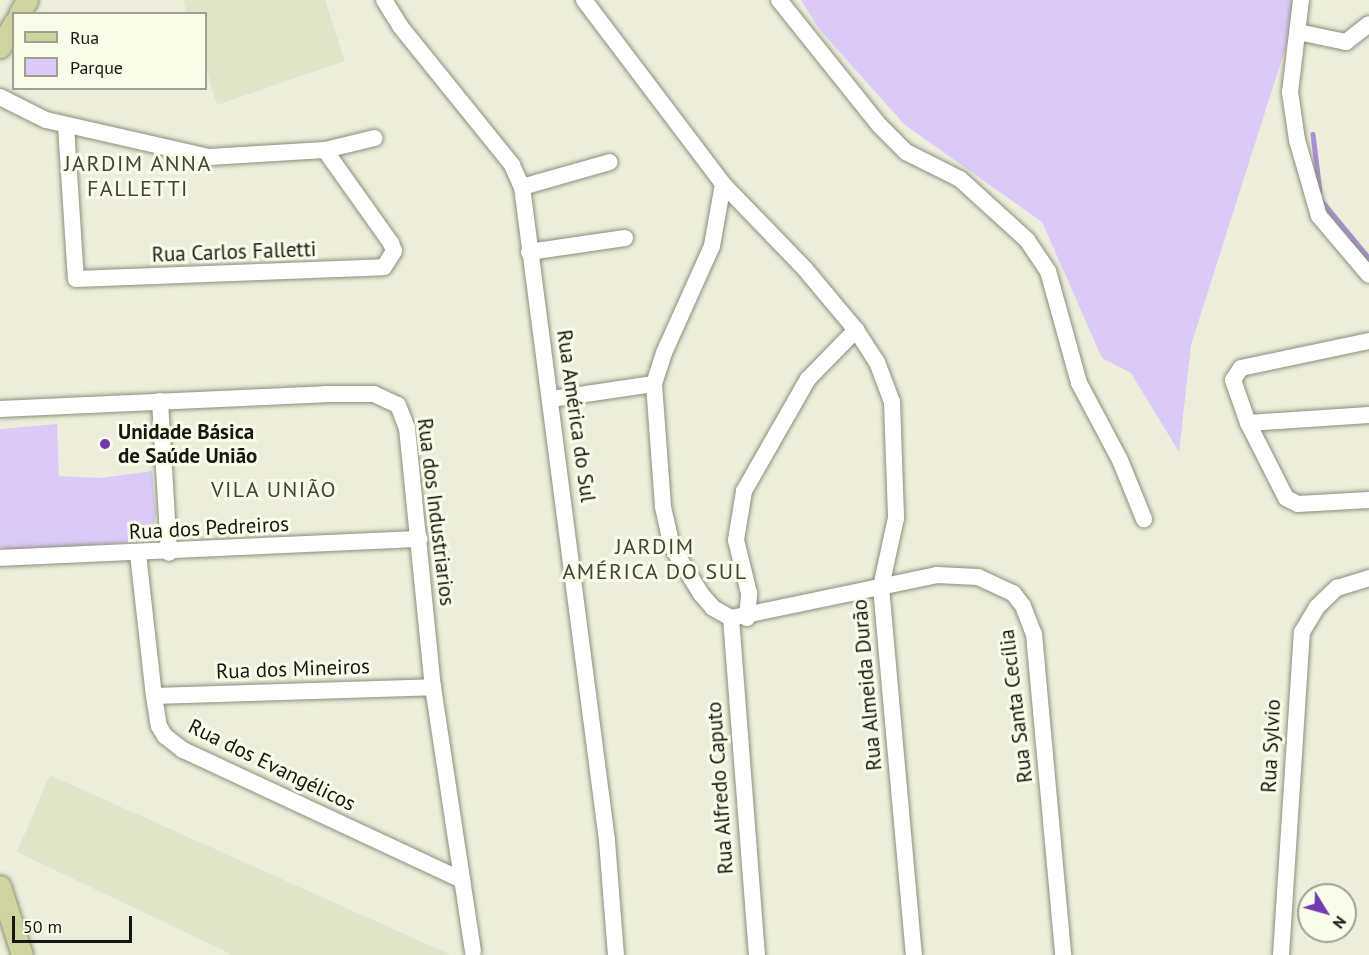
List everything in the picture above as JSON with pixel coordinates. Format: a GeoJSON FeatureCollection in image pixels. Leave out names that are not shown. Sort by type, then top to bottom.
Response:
{"type":"FeatureCollection","features":[{"type":"Feature","properties":{"kind":"main road"},"geometry":{"type":"LineString","coordinates":[[0,47],[12,26]]}},
{"type":"Feature","properties":{"kind":"main road"},"geometry":{"type":"LineString","coordinates":[[0,886],[22,955]]}},
{"type":"Feature","properties":{"kind":"street","name":"Rua América do Sul"},"geometry":{"type":"LineString","coordinates":[[384,0],[407,35],[512,165],[522,187],[529,252],[552,399],[608,841],[616,955]]}},
{"type":"Feature","properties":{"kind":"street","name":"Rua Almeida Durão"},"geometry":{"type":"LineString","coordinates":[[584,0],[723,184],[805,269],[855,330],[877,362],[892,402],[896,424],[896,518],[881,587],[914,955]]}},
{"type":"Feature","properties":{"kind":"street"},"geometry":{"type":"LineString","coordinates":[[779,0],[880,126],[906,152],[960,179],[1027,240],[1048,272],[1079,383],[1120,460],[1144,519]]}},
{"type":"Feature","properties":{"kind":"street"},"geometry":{"type":"LineString","coordinates":[[1301,0],[1292,68],[1291,113],[1310,190],[1319,216],[1369,276]]}},
{"type":"Feature","properties":{"kind":"street"},"geometry":{"type":"LineString","coordinates":[[1298,32],[1346,42],[1369,24]]}},
{"type":"Feature","properties":{"kind":"street"},"geometry":{"type":"LineString","coordinates":[[0,98],[22,111],[66,126],[209,157],[325,150],[375,138]]}},
{"type":"Feature","properties":{"kind":"street","name":"Rua Carlos Falletti"},"geometry":{"type":"LineString","coordinates":[[66,126],[76,279],[370,270],[384,267],[390,260],[391,243],[325,150]]}},
{"type":"Feature","properties":{"kind":"street"},"geometry":{"type":"LineString","coordinates":[[522,187],[610,162]]}},
{"type":"Feature","properties":{"kind":"street"},"geometry":{"type":"LineString","coordinates":[[723,184],[712,246],[664,353],[654,384],[663,507],[672,548],[701,594],[713,608],[739,618]]}},
{"type":"Feature","properties":{"kind":"street"},"geometry":{"type":"LineString","coordinates":[[529,252],[624,238]]}},
{"type":"Feature","properties":{"kind":"street","name":"Rua Alfredo Caputo"},"geometry":{"type":"LineString","coordinates":[[757,955],[739,618],[749,593],[735,540],[744,491],[807,379],[833,348],[855,330]]}},
{"type":"Feature","properties":{"kind":"street"},"geometry":{"type":"LineString","coordinates":[[1369,341],[1241,368],[1234,376],[1233,386],[1280,490],[1291,502],[1369,500]]}},
{"type":"Feature","properties":{"kind":"street"},"geometry":{"type":"LineString","coordinates":[[552,399],[654,384]]}},
{"type":"Feature","properties":{"kind":"street","name":"Rua dos Industriarios"},"geometry":{"type":"LineString","coordinates":[[0,409],[326,394],[387,397],[398,405],[407,428],[420,539],[433,687],[473,951]]}},
{"type":"Feature","properties":{"kind":"street"},"geometry":{"type":"LineString","coordinates":[[160,401],[169,553]]}},
{"type":"Feature","properties":{"kind":"street"},"geometry":{"type":"LineString","coordinates":[[1248,423],[1369,415]]}},
{"type":"Feature","properties":{"kind":"street","name":"Rua dos Pedreiros"},"geometry":{"type":"LineString","coordinates":[[0,558],[169,553],[420,539]]}},
{"type":"Feature","properties":{"kind":"street","name":"Rua dos Evangélicos"},"geometry":{"type":"LineString","coordinates":[[138,554],[154,696],[159,726],[165,736],[183,750],[462,880]]}},
{"type":"Feature","properties":{"kind":"street","name":"Rua Santa Cecília"},"geometry":{"type":"LineString","coordinates":[[739,618],[937,575],[961,574],[996,582],[1023,606],[1034,634],[1063,955]]}},
{"type":"Feature","properties":{"kind":"street","name":"Rua Sylvio"},"geometry":{"type":"LineString","coordinates":[[1281,955],[1302,632],[1312,613],[1336,588],[1369,578]]}},
{"type":"Feature","properties":{"kind":"street","name":"Rua dos Mineiros"},"geometry":{"type":"LineString","coordinates":[[154,696],[433,687]]}},
{"type":"Feature","properties":{"kind":"shaded area"},"geometry":{"type":"Polygon","coordinates":[[[183,0],[325,0],[345,61],[217,105],[207,72],[207,12],[187,12],[183,0]]]}},
{"type":"Feature","properties":{"kind":"shaded area"},"geometry":{"type":"Polygon","coordinates":[[[50,775],[451,955],[233,955],[17,852],[50,775]]]}},
{"type":"Feature","properties":{"kind":"green space"},"geometry":{"type":"Polygon","coordinates":[[[801,0],[1294,0],[1293,24],[1191,345],[1179,452],[1131,373],[1102,358],[1042,222],[905,125],[819,29],[801,0]]]}},
{"type":"Feature","properties":{"kind":"green space"},"geometry":{"type":"Polygon","coordinates":[[[57,424],[59,476],[101,478],[152,471],[156,513],[152,540],[15,552],[0,546],[0,429],[57,424]]]}},
{"type":"Feature","properties":{"kind":"waterway"},"geometry":{"type":"LineString","coordinates":[[1313,134],[1320,192]]}},
{"type":"Feature","properties":{"kind":"waterway"},"geometry":{"type":"LineString","coordinates":[[1321,200],[1369,258]]}},
{"type":"Feature","properties":{"kind":"place","name":"Unidade Básica de Saúde União"},"geometry":{"type":"Point","coordinates":[105,444]}},
{"type":"Feature","properties":{"kind":"district","name":"JARDIM ANNA FALLETTI"},"geometry":{"type":"Point","coordinates":[138,176]}},
{"type":"Feature","properties":{"kind":"district","name":"VILA UNIÃO"},"geometry":{"type":"Point","coordinates":[274,490]}},
{"type":"Feature","properties":{"kind":"district","name":"JARDIM AMÉRICA DO SUL"},"geometry":{"type":"Point","coordinates":[655,558]}}]}
